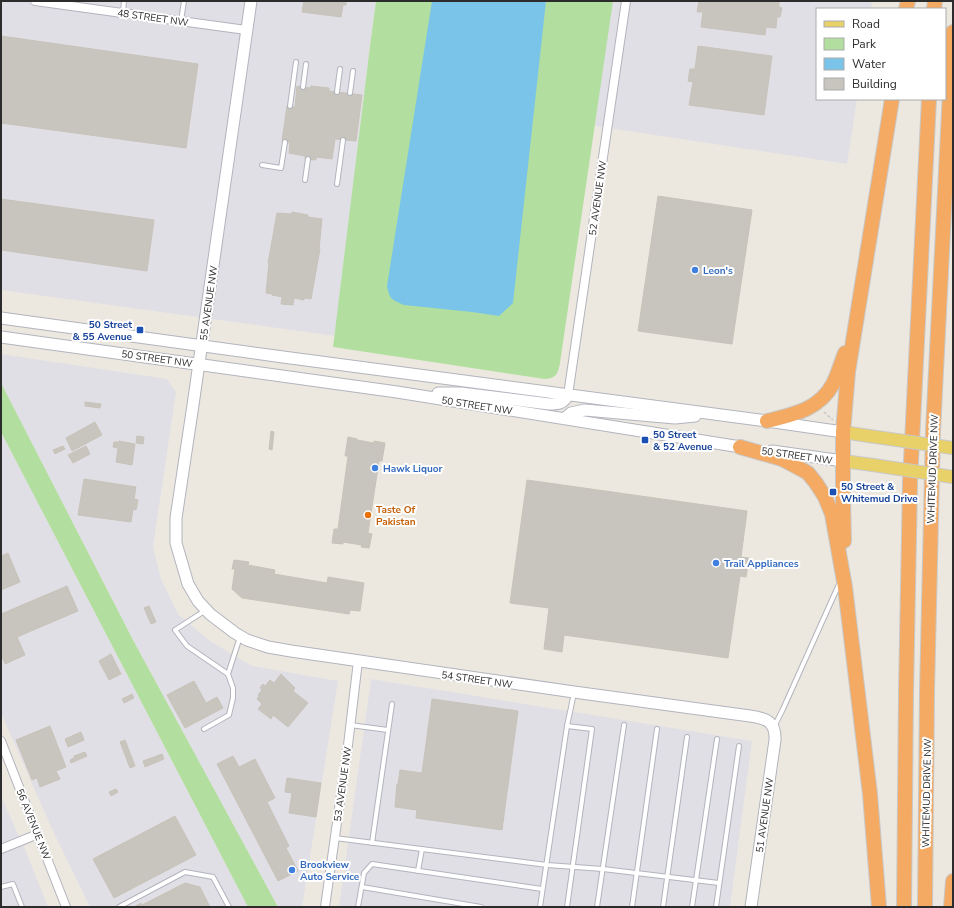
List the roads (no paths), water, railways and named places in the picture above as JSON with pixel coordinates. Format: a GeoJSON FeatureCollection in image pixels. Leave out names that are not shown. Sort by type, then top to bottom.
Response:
{"type":"FeatureCollection","features":[{"type":"Feature","properties":{"kind":"highway","name":"WHITEMUD DRIVE NW"},"geometry":{"type":"LineString","coordinates":[[925,907],[927,692],[933,431],[953,32]]}},
{"type":"Feature","properties":{"kind":"highway"},"geometry":{"type":"LineString","coordinates":[[844,582],[843,432],[848,372],[892,100]]}},
{"type":"Feature","properties":{"kind":"highway","name":"WHITEMUD DRIVE NW"},"geometry":{"type":"LineString","coordinates":[[904,907],[910,482],[929,100]]}},
{"type":"Feature","properties":{"kind":"highway"},"geometry":{"type":"LineString","coordinates":[[767,421],[792,415],[810,408],[823,398],[832,385],[855,328]]}},
{"type":"Feature","properties":{"kind":"highway"},"geometry":{"type":"LineString","coordinates":[[740,447],[782,460],[808,473],[826,497],[832,514],[844,582],[870,794],[879,907]]}},
{"type":"Feature","properties":{"kind":"highway"},"geometry":{"type":"LineString","coordinates":[[951,907],[953,881]]}},
{"type":"Feature","properties":{"kind":"main road","name":"55 AVENUE NW"},"geometry":{"type":"LineString","coordinates":[[198,601],[188,584],[176,543],[176,518],[251,1]]}},
{"type":"Feature","properties":{"kind":"main road","name":"50 STREET NW"},"geometry":{"type":"LineString","coordinates":[[1,318],[283,358],[767,421],[953,448]]}},
{"type":"Feature","properties":{"kind":"main road","name":"50 STREET NW"},"geometry":{"type":"LineString","coordinates":[[1,337],[397,392],[740,447],[843,460],[873,466],[953,477]]}},
{"type":"Feature","properties":{"kind":"main road"},"geometry":{"type":"LineString","coordinates":[[397,392],[460,393],[549,404],[559,404],[565,400],[568,395]]}},
{"type":"Feature","properties":{"kind":"main road"},"geometry":{"type":"LineString","coordinates":[[566,418],[571,413],[585,410],[675,418],[715,414]]}},
{"type":"Feature","properties":{"kind":"main road","name":"54 STREET NW"},"geometry":{"type":"LineString","coordinates":[[198,601],[210,614],[247,640],[268,647],[750,716],[764,719],[772,726]]}},
{"type":"Feature","properties":{"kind":"main road","name":"51 AVENUE NW"},"geometry":{"type":"LineString","coordinates":[[751,907],[776,734],[772,726]]}},
{"type":"Feature","properties":{"kind":"street","name":"48 STREET NW"},"geometry":{"type":"LineString","coordinates":[[35,1],[246,30]]}},
{"type":"Feature","properties":{"kind":"street","name":"52 AVENUE NW"},"geometry":{"type":"LineString","coordinates":[[568,395],[626,1]]}},
{"type":"Feature","properties":{"kind":"street","name":"53 AVENUE NW"},"geometry":{"type":"LineString","coordinates":[[325,907],[358,661]]}},
{"type":"Feature","properties":{"kind":"street","name":"56 AVENUE NW"},"geometry":{"type":"LineString","coordinates":[[1,741],[66,907]]}},
{"type":"Feature","properties":{"kind":"street"},"geometry":{"type":"LineString","coordinates":[[1,849],[38,834]]}},
{"type":"Feature","properties":{"kind":"lane"},"geometry":{"type":"LineString","coordinates":[[123,13],[124,1]]}},
{"type":"Feature","properties":{"kind":"lane"},"geometry":{"type":"LineString","coordinates":[[181,21],[184,1]]}},
{"type":"Feature","properties":{"kind":"lane"},"geometry":{"type":"LineString","coordinates":[[290,106],[296,62]]}},
{"type":"Feature","properties":{"kind":"lane"},"geometry":{"type":"LineString","coordinates":[[303,87],[306,64]]}},
{"type":"Feature","properties":{"kind":"lane"},"geometry":{"type":"LineString","coordinates":[[337,92],[340,68]]}},
{"type":"Feature","properties":{"kind":"lane"},"geometry":{"type":"LineString","coordinates":[[350,93],[353,71]]}},
{"type":"Feature","properties":{"kind":"lane"},"geometry":{"type":"LineString","coordinates":[[337,184],[344,140]]}},
{"type":"Feature","properties":{"kind":"lane"},"geometry":{"type":"LineString","coordinates":[[262,165],[281,168],[285,142]]}},
{"type":"Feature","properties":{"kind":"lane"},"geometry":{"type":"LineString","coordinates":[[305,180],[308,159]]}},
{"type":"Feature","properties":{"kind":"lane"},"geometry":{"type":"LineString","coordinates":[[772,726],[783,709],[844,582]]}},
{"type":"Feature","properties":{"kind":"lane"},"geometry":{"type":"LineString","coordinates":[[204,729],[229,715],[234,698],[233,688],[228,674],[187,646],[175,630],[206,610]]}},
{"type":"Feature","properties":{"kind":"lane"},"geometry":{"type":"LineString","coordinates":[[228,674],[241,636]]}},
{"type":"Feature","properties":{"kind":"lane"},"geometry":{"type":"LineString","coordinates":[[540,907],[567,726],[574,692]]}},
{"type":"Feature","properties":{"kind":"lane"},"geometry":{"type":"LineString","coordinates":[[372,843],[392,704]]}},
{"type":"Feature","properties":{"kind":"lane"},"geometry":{"type":"LineString","coordinates":[[350,725],[388,730]]}},
{"type":"Feature","properties":{"kind":"lane"},"geometry":{"type":"LineString","coordinates":[[597,907],[624,725]]}},
{"type":"Feature","properties":{"kind":"lane"},"geometry":{"type":"LineString","coordinates":[[567,726],[592,729],[567,907]]}},
{"type":"Feature","properties":{"kind":"lane"},"geometry":{"type":"LineString","coordinates":[[632,907],[657,729]]}},
{"type":"Feature","properties":{"kind":"lane"},"geometry":{"type":"LineString","coordinates":[[663,907],[687,737]]}},
{"type":"Feature","properties":{"kind":"lane"},"geometry":{"type":"LineString","coordinates":[[692,907],[716,739]]}},
{"type":"Feature","properties":{"kind":"lane"},"geometry":{"type":"LineString","coordinates":[[716,907],[739,746]]}},
{"type":"Feature","properties":{"kind":"lane"},"geometry":{"type":"LineString","coordinates":[[335,838],[547,865],[603,869],[719,883]]}},
{"type":"Feature","properties":{"kind":"lane"},"geometry":{"type":"LineString","coordinates":[[418,871],[422,849]]}},
{"type":"Feature","properties":{"kind":"lane"},"geometry":{"type":"LineString","coordinates":[[358,907],[364,873],[372,864],[542,890]]}},
{"type":"Feature","properties":{"kind":"lane"},"geometry":{"type":"LineString","coordinates":[[119,907],[185,872],[213,877],[229,907]]}},
{"type":"Feature","properties":{"kind":"lane"},"geometry":{"type":"LineString","coordinates":[[1,888],[13,884],[22,907]]}},
{"type":"Feature","properties":{"kind":"lane"},"geometry":{"type":"LineString","coordinates":[[362,887],[481,907]]}},
{"type":"Feature","properties":{"kind":"water"},"geometry":{"type":"Polygon","coordinates":[[[432,1],[546,1],[513,303],[499,316],[404,305],[392,298],[389,294],[387,286],[432,1]]]}},
{"type":"Feature","properties":{"kind":"place","name":"Leon's"},"geometry":{"type":"Point","coordinates":[695,270]}},
{"type":"Feature","properties":{"kind":"place","name":"50 Street & 55 Avenue"},"geometry":{"type":"Point","coordinates":[140,330]}},
{"type":"Feature","properties":{"kind":"place","name":"50 Street & 52 Avenue"},"geometry":{"type":"Point","coordinates":[645,440]}},
{"type":"Feature","properties":{"kind":"place","name":"Hawk Liquor"},"geometry":{"type":"Point","coordinates":[375,468]}},
{"type":"Feature","properties":{"kind":"place","name":"50 Street & Whitemud Drive"},"geometry":{"type":"Point","coordinates":[833,492]}},
{"type":"Feature","properties":{"kind":"place","name":"Taste Of Pakistan"},"geometry":{"type":"Point","coordinates":[368,515]}},
{"type":"Feature","properties":{"kind":"place","name":"Trail Appliances"},"geometry":{"type":"Point","coordinates":[716,563]}},
{"type":"Feature","properties":{"kind":"place","name":"Brookview Auto Service"},"geometry":{"type":"Point","coordinates":[292,870]}}]}
